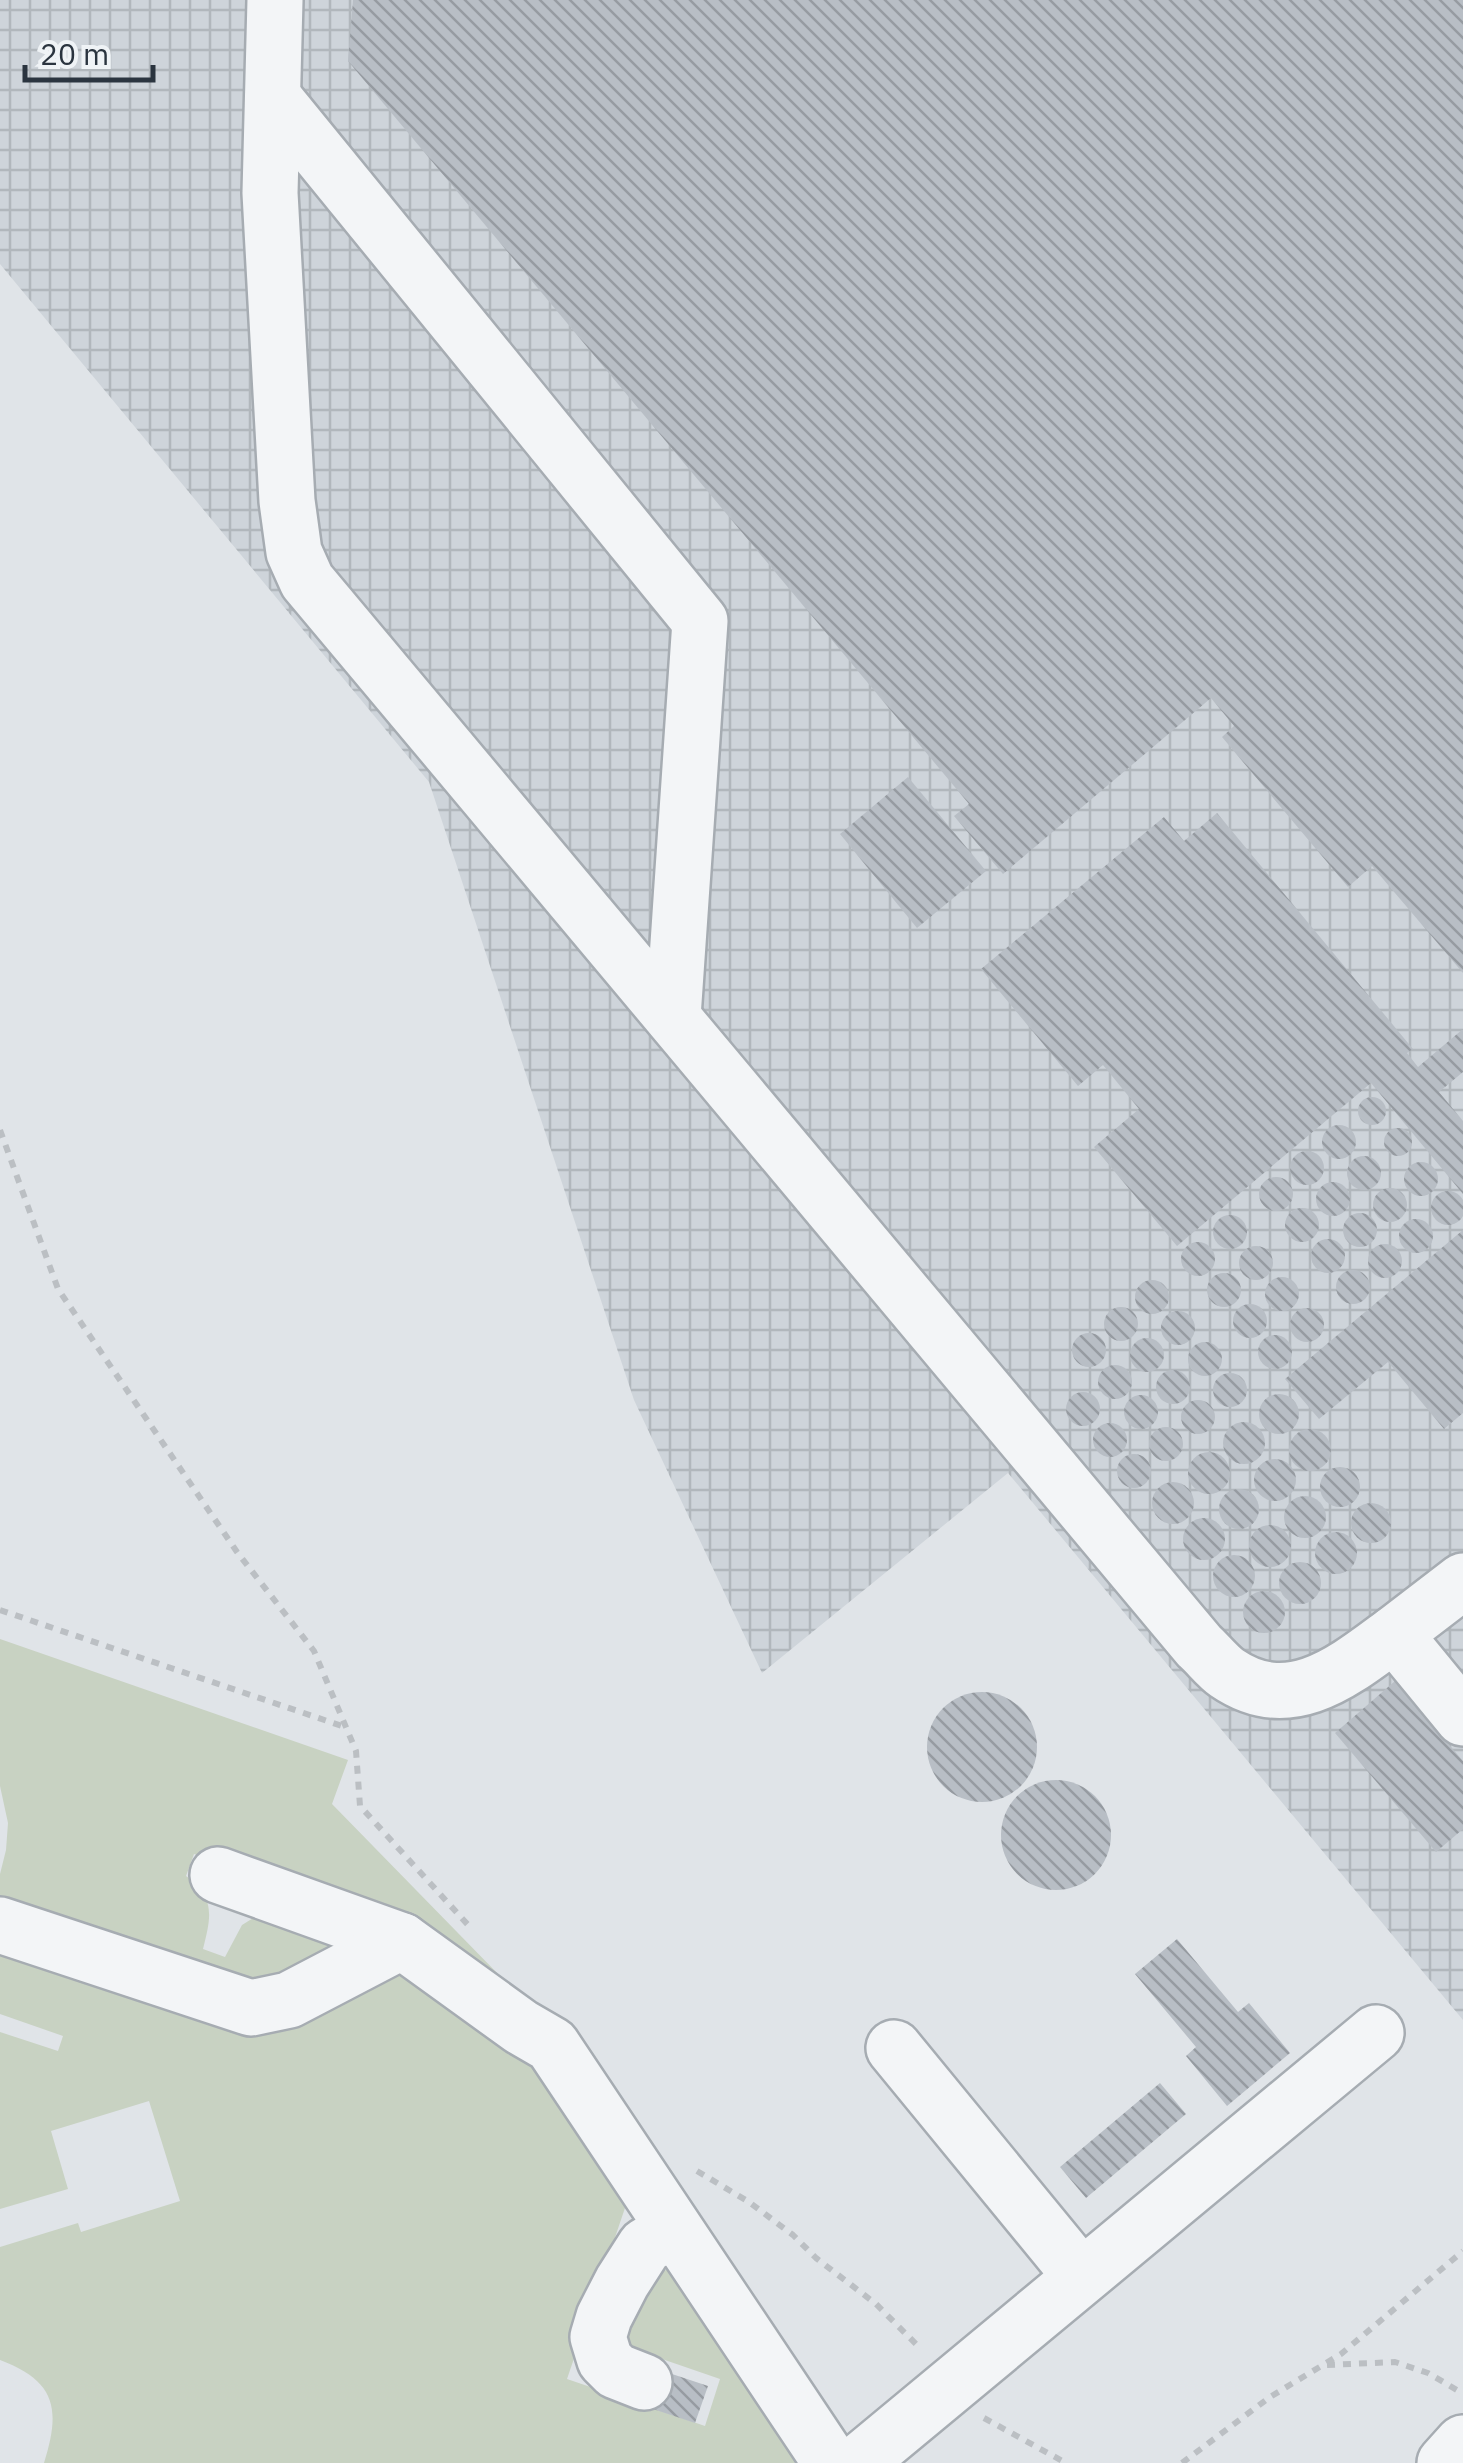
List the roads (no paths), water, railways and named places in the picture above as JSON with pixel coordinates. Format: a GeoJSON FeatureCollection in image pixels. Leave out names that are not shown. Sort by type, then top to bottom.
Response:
{"type":"FeatureCollection","features":[{"type":"Feature","properties":{"kind":"street"},"geometry":{"type":"LineString","coordinates":[[275,0],[270,193],[287,501],[294,552],[307,581],[1199,1646],[1227,1673],[1266,1690],[1307,1689],[1344,1671],[1463,1580]]}},
{"type":"Feature","properties":{"kind":"street"},"geometry":{"type":"LineString","coordinates":[[272,97],[700,621],[672,1017]]}},
{"type":"Feature","properties":{"kind":"street"},"geometry":{"type":"LineString","coordinates":[[1394,1634],[1463,1718]]}},
{"type":"Feature","properties":{"kind":"street"},"geometry":{"type":"LineString","coordinates":[[218,1874],[402,1940],[552,2046],[831,2463]]}},
{"type":"Feature","properties":{"kind":"street"},"geometry":{"type":"LineString","coordinates":[[0,1925],[252,2008],[290,2000],[402,1940]]}},
{"type":"Feature","properties":{"kind":"street"},"geometry":{"type":"LineString","coordinates":[[858,2463],[1376,2033]]}},
{"type":"Feature","properties":{"kind":"street"},"geometry":{"type":"LineString","coordinates":[[894,2048],[1082,2276]]}},
{"type":"Feature","properties":{"kind":"street"},"geometry":{"type":"LineString","coordinates":[[644,2382],[616,2371],[605,2360],[598,2337],[622,2282],[645,2246],[674,2229]]}},
{"type":"Feature","properties":{"kind":"street"},"geometry":{"type":"LineString","coordinates":[[1445,2463],[1463,2443]]}}]}
